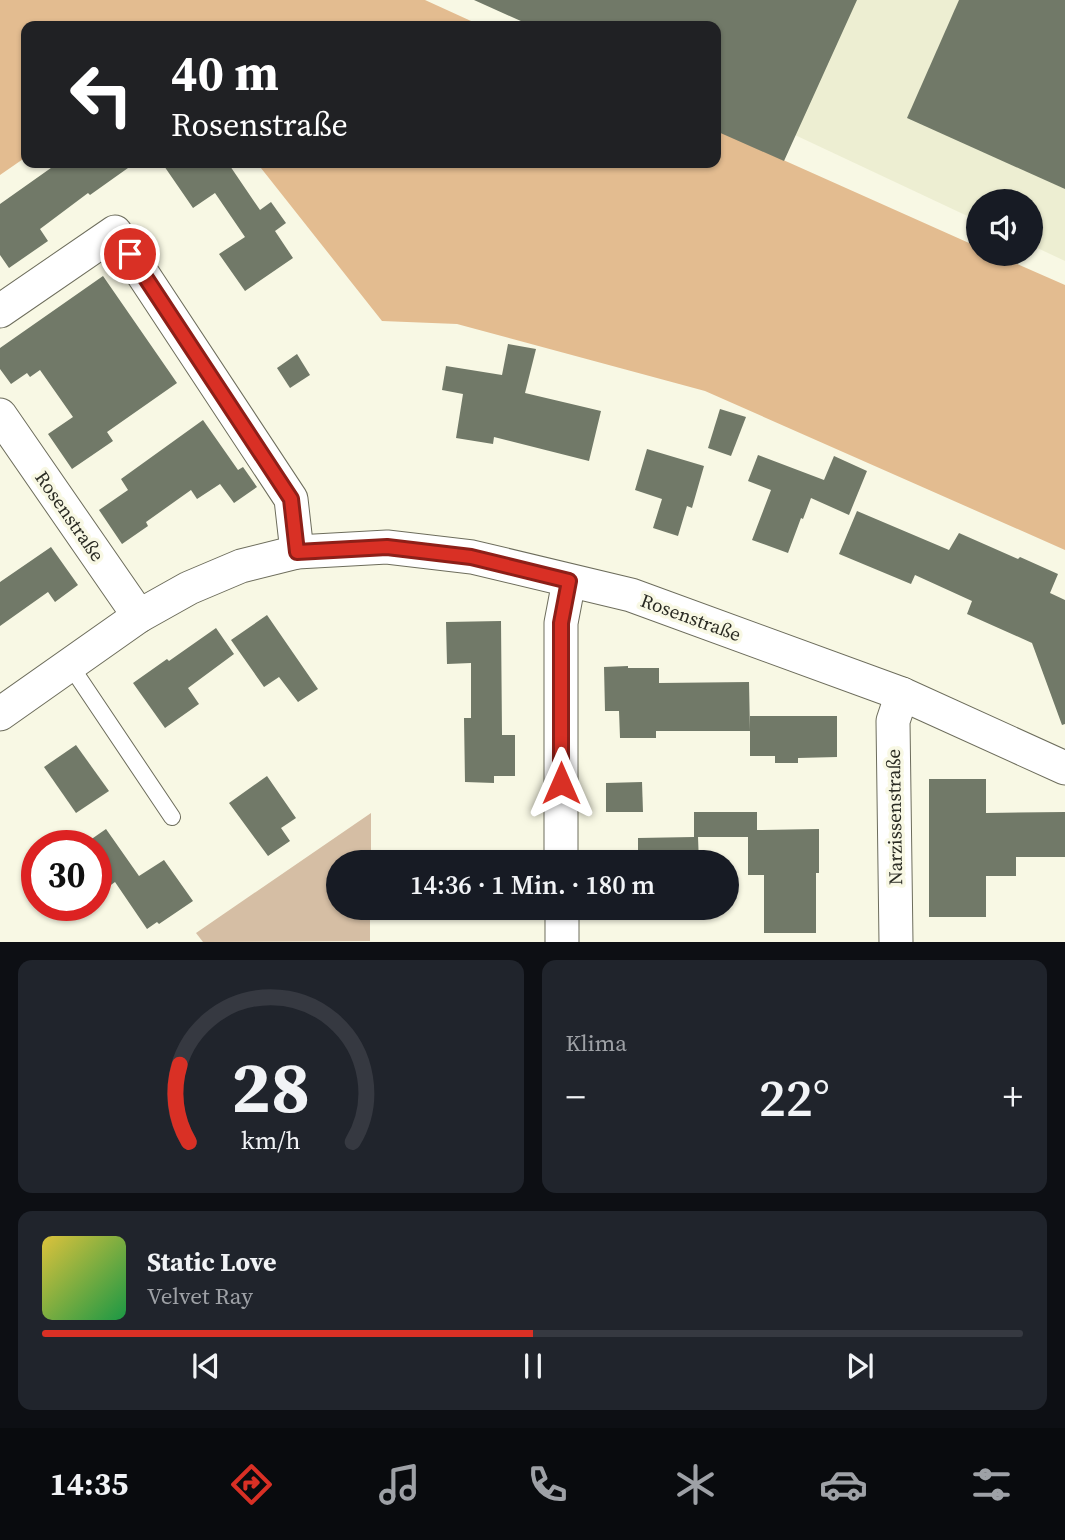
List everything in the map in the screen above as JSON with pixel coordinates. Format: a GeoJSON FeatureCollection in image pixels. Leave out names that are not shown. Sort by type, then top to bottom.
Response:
{"type":"FeatureCollection","features":[{"type":"Feature","properties":{"kind":"street"},"geometry":{"type":"LineString","coordinates":[[0,311],[115,232],[291,499],[297,552]]}},
{"type":"Feature","properties":{"kind":"street","name":"Rosenstraße"},"geometry":{"type":"LineString","coordinates":[[0,415],[139,616]]}},
{"type":"Feature","properties":{"kind":"street","name":"Rosenstraße"},"geometry":{"type":"LineString","coordinates":[[0,714],[139,616],[189,588],[241,566],[297,552],[387,547],[471,557],[631,595],[902,694],[1065,768]]}},
{"type":"Feature","properties":{"kind":"street"},"geometry":{"type":"LineString","coordinates":[[562,850],[561,623],[569,581]]}},
{"type":"Feature","properties":{"kind":"street","name":"Narzissenstraße"},"geometry":{"type":"LineString","coordinates":[[896,942],[893,721],[902,694]]}},
{"type":"Feature","properties":{"kind":"street"},"geometry":{"type":"LineString","coordinates":[[562,920],[562,942]]}},
{"type":"Feature","properties":{"kind":"lane"},"geometry":{"type":"LineString","coordinates":[[70,665],[172,817]]}},
{"type":"Feature","properties":{"kind":"shaded area"},"geometry":{"type":"Polygon","coordinates":[[[0,0],[425,0],[471,21],[21,21],[21,160],[0,175],[0,0]]]}},
{"type":"Feature","properties":{"kind":"shaded area"},"geometry":{"type":"Polygon","coordinates":[[[507,0],[1065,0],[1065,261],[1043,251],[1043,189],[966,189],[966,215],[721,100],[721,21],[552,21],[507,0]]]}},
{"type":"Feature","properties":{"kind":"shaded area"},"geometry":{"type":"Polygon","coordinates":[[[721,132],[966,242],[966,266],[1021,266],[1065,285],[1065,550],[705,391],[457,324],[382,321],[261,168],[721,168],[721,132]]]}},
{"type":"Feature","properties":{"kind":"shaded area"},"geometry":{"type":"Polygon","coordinates":[[[371,813],[371,850],[326,850],[326,920],[370,920],[370,941],[203,942],[196,933],[371,813]]]}},
{"type":"Feature","properties":{"kind":"building"},"geometry":{"type":"Polygon","coordinates":[[[474,0],[857,0],[784,161],[721,133],[721,21],[521,21],[474,0]]]}},
{"type":"Feature","properties":{"kind":"building"},"geometry":{"type":"Polygon","coordinates":[[[959,0],[1065,0],[1065,189],[907,118],[959,0]]]}},
{"type":"Feature","properties":{"kind":"building"},"geometry":{"type":"Polygon","coordinates":[[[51,168],[128,168],[90,195],[88,193],[40,229],[48,241],[9,268],[0,255],[0,204],[51,168]]]}},
{"type":"Feature","properties":{"kind":"building"},"geometry":{"type":"Polygon","coordinates":[[[165,168],[231,168],[260,210],[271,202],[286,223],[275,231],[293,258],[245,291],[219,254],[245,237],[215,193],[193,208],[165,168]]]}},
{"type":"Feature","properties":{"kind":"building"},"geometry":{"type":"Polygon","coordinates":[[[103,276],[177,383],[107,432],[113,441],[72,469],[48,434],[73,417],[40,370],[30,377],[27,373],[11,384],[0,369],[0,348],[103,276]]]}},
{"type":"Feature","properties":{"kind":"building"},"geometry":{"type":"Polygon","coordinates":[[[508,344],[536,349],[525,393],[601,411],[589,461],[494,437],[493,444],[456,438],[463,394],[442,390],[446,366],[502,375],[508,344]]]}},
{"type":"Feature","properties":{"kind":"building"},"geometry":{"type":"Polygon","coordinates":[[[297,354],[310,375],[290,388],[277,368],[297,354]]]}},
{"type":"Feature","properties":{"kind":"building"},"geometry":{"type":"Polygon","coordinates":[[[720,409],[746,417],[731,456],[708,448],[720,409]]]}},
{"type":"Feature","properties":{"kind":"building"},"geometry":{"type":"Polygon","coordinates":[[[203,420],[238,470],[243,467],[257,487],[234,503],[220,484],[197,499],[191,490],[146,522],[148,526],[122,544],[99,510],[128,490],[121,479],[203,420]]]}},
{"type":"Feature","properties":{"kind":"building"},"geometry":{"type":"Polygon","coordinates":[[[647,449],[704,466],[692,508],[687,506],[678,536],[653,528],[662,499],[635,490],[647,449]]]}},
{"type":"Feature","properties":{"kind":"building"},"geometry":{"type":"Polygon","coordinates":[[[758,455],[824,480],[834,456],[867,471],[849,515],[811,498],[788,553],[752,540],[771,490],[748,481],[758,455]]]}},
{"type":"Feature","properties":{"kind":"building"},"geometry":{"type":"Polygon","coordinates":[[[857,511],[949,550],[959,533],[1058,574],[1050,593],[1065,600],[1065,724],[1062,725],[1032,643],[967,614],[972,601],[915,575],[911,584],[839,554],[857,511]]]}},
{"type":"Feature","properties":{"kind":"building"},"geometry":{"type":"Polygon","coordinates":[[[51,547],[78,585],[55,602],[48,592],[0,626],[0,582],[51,547]]]}},
{"type":"Feature","properties":{"kind":"building"},"geometry":{"type":"Polygon","coordinates":[[[267,615],[318,689],[298,702],[279,677],[264,687],[231,640],[267,615]]]}},
{"type":"Feature","properties":{"kind":"building"},"geometry":{"type":"Polygon","coordinates":[[[501,621],[502,735],[515,735],[515,776],[494,776],[494,783],[465,782],[464,718],[471,718],[471,663],[447,664],[446,622],[501,621]]]}},
{"type":"Feature","properties":{"kind":"building"},"geometry":{"type":"Polygon","coordinates":[[[216,628],[234,654],[188,688],[199,704],[165,728],[133,683],[216,628]]]}},
{"type":"Feature","properties":{"kind":"building"},"geometry":{"type":"Polygon","coordinates":[[[604,667],[659,668],[659,683],[749,682],[750,731],[656,731],[656,738],[620,738],[619,711],[605,711],[604,667]]]}},
{"type":"Feature","properties":{"kind":"building"},"geometry":{"type":"Polygon","coordinates":[[[750,716],[837,716],[837,757],[798,758],[798,763],[775,763],[775,756],[750,756],[750,716]]]}},
{"type":"Feature","properties":{"kind":"building"},"geometry":{"type":"Polygon","coordinates":[[[76,745],[109,791],[76,813],[44,767],[76,745]]]}},
{"type":"Feature","properties":{"kind":"building"},"geometry":{"type":"Polygon","coordinates":[[[267,776],[296,818],[281,828],[290,841],[268,856],[229,803],[267,776]]]}},
{"type":"Feature","properties":{"kind":"building"},"geometry":{"type":"Polygon","coordinates":[[[929,779],[986,779],[986,813],[1065,812],[1065,857],[1016,857],[1016,876],[986,876],[986,917],[929,917],[929,779]]]}},
{"type":"Feature","properties":{"kind":"building"},"geometry":{"type":"Polygon","coordinates":[[[642,782],[643,812],[606,812],[606,783],[642,782]]]}},
{"type":"Feature","properties":{"kind":"building"},"geometry":{"type":"Polygon","coordinates":[[[694,812],[757,812],[757,830],[819,829],[816,933],[764,933],[764,875],[748,875],[748,837],[698,837],[698,850],[638,850],[638,838],[694,837],[694,812]]]}},
{"type":"Feature","properties":{"kind":"building"},"geometry":{"type":"Polygon","coordinates":[[[112,838],[139,876],[164,860],[193,901],[147,929],[115,882],[112,884],[112,838]]]}},
{"type":"Feature","properties":{"kind":"route"},"geometry":{"type":"LineString","coordinates":[[130,254],[291,499],[297,552],[387,547],[471,557],[569,581],[561,623],[561,783]]}}]}
